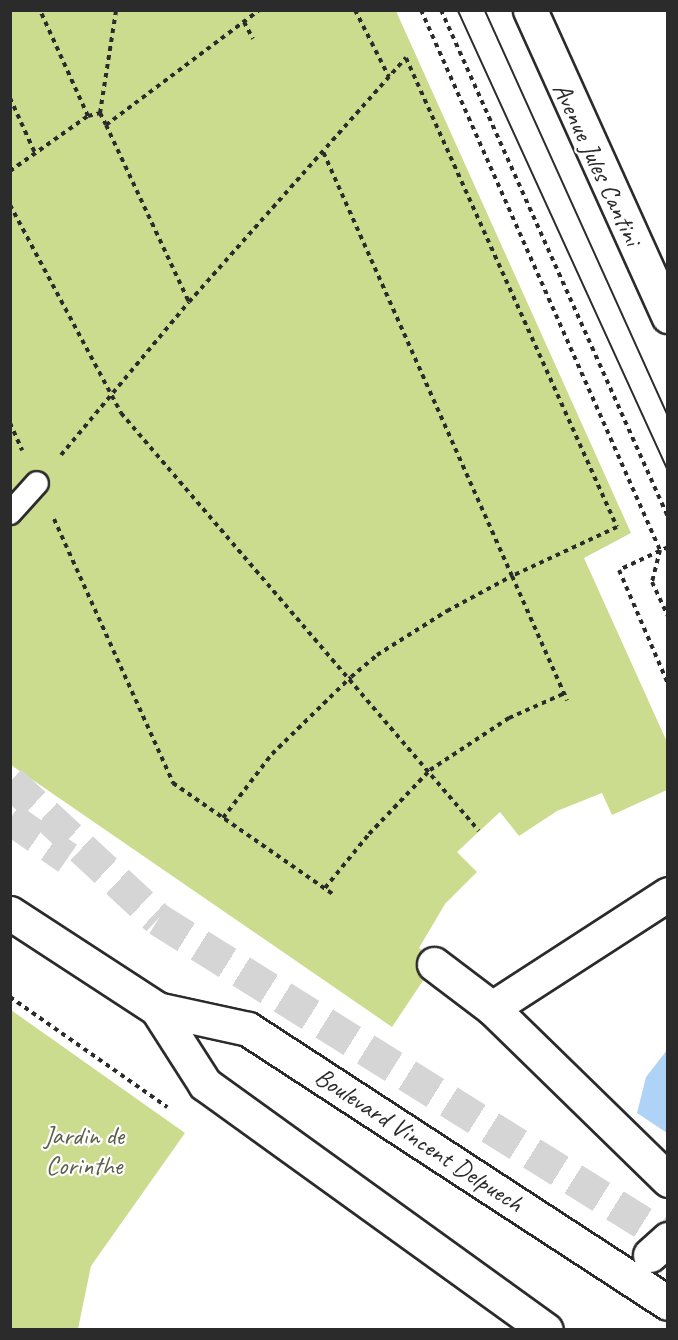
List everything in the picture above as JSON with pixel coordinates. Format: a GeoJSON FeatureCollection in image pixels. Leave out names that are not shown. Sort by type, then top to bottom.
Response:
{"type":"FeatureCollection","features":[{"type":"Feature","properties":{"kind":"main road","name":"Avenue Jules Cantini"},"geometry":{"type":"LineString","coordinates":[[530,10],[668,316]]}},
{"type":"Feature","properties":{"kind":"main road"},"geometry":{"type":"LineString","coordinates":[[492,1008],[668,894]]}},
{"type":"Feature","properties":{"kind":"main road","name":"Boulevard Vincent Delpuech"},"geometry":{"type":"LineString","coordinates":[[10,913],[157,1009],[248,1029],[668,1303]]}},
{"type":"Feature","properties":{"kind":"main road"},"geometry":{"type":"LineString","coordinates":[[434,964],[492,1008],[668,1180]]}},
{"type":"Feature","properties":{"kind":"main road","name":"Boulevard Vincent Delpuech"},"geometry":{"type":"LineString","coordinates":[[157,1009],[205,1084],[546,1329]]}},
{"type":"Feature","properties":{"kind":"lane"},"geometry":{"type":"LineString","coordinates":[[10,513],[37,483]]}},
{"type":"Feature","properties":{"kind":"path"},"geometry":{"type":"LineString","coordinates":[[40,10],[88,116]]}},
{"type":"Feature","properties":{"kind":"path"},"geometry":{"type":"LineString","coordinates":[[116,10],[100,113],[189,302]]}},
{"type":"Feature","properties":{"kind":"path"},"geometry":{"type":"LineString","coordinates":[[106,125],[259,10]]}},
{"type":"Feature","properties":{"kind":"path"},"geometry":{"type":"LineString","coordinates":[[355,10],[389,77]]}},
{"type":"Feature","properties":{"kind":"path"},"geometry":{"type":"LineString","coordinates":[[421,10],[660,550],[652,582],[668,616]]}},
{"type":"Feature","properties":{"kind":"path"},"geometry":{"type":"LineString","coordinates":[[441,10],[668,517]]}},
{"type":"Feature","properties":{"kind":"path"},"geometry":{"type":"LineString","coordinates":[[244,22],[253,39]]}},
{"type":"Feature","properties":{"kind":"path"},"geometry":{"type":"LineString","coordinates":[[37,483],[189,302],[406,58],[617,527],[512,576],[447,611],[377,655],[351,677],[272,754],[223,818]]}},
{"type":"Feature","properties":{"kind":"path"},"geometry":{"type":"LineString","coordinates":[[10,98],[35,153]]}},
{"type":"Feature","properties":{"kind":"path"},"geometry":{"type":"LineString","coordinates":[[10,171],[88,116],[100,113]]}},
{"type":"Feature","properties":{"kind":"path"},"geometry":{"type":"LineString","coordinates":[[323,151],[567,700]]}},
{"type":"Feature","properties":{"kind":"path"},"geometry":{"type":"LineString","coordinates":[[10,205],[121,412],[351,677],[479,831]]}},
{"type":"Feature","properties":{"kind":"path"},"geometry":{"type":"LineString","coordinates":[[10,423],[172,783],[334,895]]}},
{"type":"Feature","properties":{"kind":"path"},"geometry":{"type":"LineString","coordinates":[[668,547],[619,570],[668,684]]}},
{"type":"Feature","properties":{"kind":"path"},"geometry":{"type":"LineString","coordinates":[[325,888],[369,834],[430,770],[509,718],[563,694]]}},
{"type":"Feature","properties":{"kind":"green space"},"geometry":{"type":"Polygon","coordinates":[[[11,11],[396,11],[631,533],[584,558],[667,742],[667,790],[612,815],[602,793],[557,811],[519,836],[500,812],[457,852],[477,872],[445,904],[419,948],[437,960],[392,1027],[11,765],[11,11]]]}},
{"type":"Feature","properties":{"kind":"green space","name":"Jardin de Corinthe"},"geometry":{"type":"Polygon","coordinates":[[[11,1010],[185,1133],[91,1266],[78,1329],[11,1329],[11,1010]]]}},
{"type":"Feature","properties":{"kind":"water"},"geometry":{"type":"Polygon","coordinates":[[[667,1050],[667,1133],[637,1113],[646,1077],[667,1050]]]}},
{"type":"Feature","properties":{"kind":"tunnel"},"geometry":{"type":"LineString","coordinates":[[10,781],[158,919],[668,1238]]}},
{"type":"Feature","properties":{"kind":"tunnel"},"geometry":{"type":"LineString","coordinates":[[10,818],[68,858]]}},
{"type":"Feature","properties":{"kind":"tram line"},"geometry":{"type":"LineString","coordinates":[[458,10],[668,470]]}},
{"type":"Feature","properties":{"kind":"tram line"},"geometry":{"type":"LineString","coordinates":[[485,10],[668,416]]}}]}
